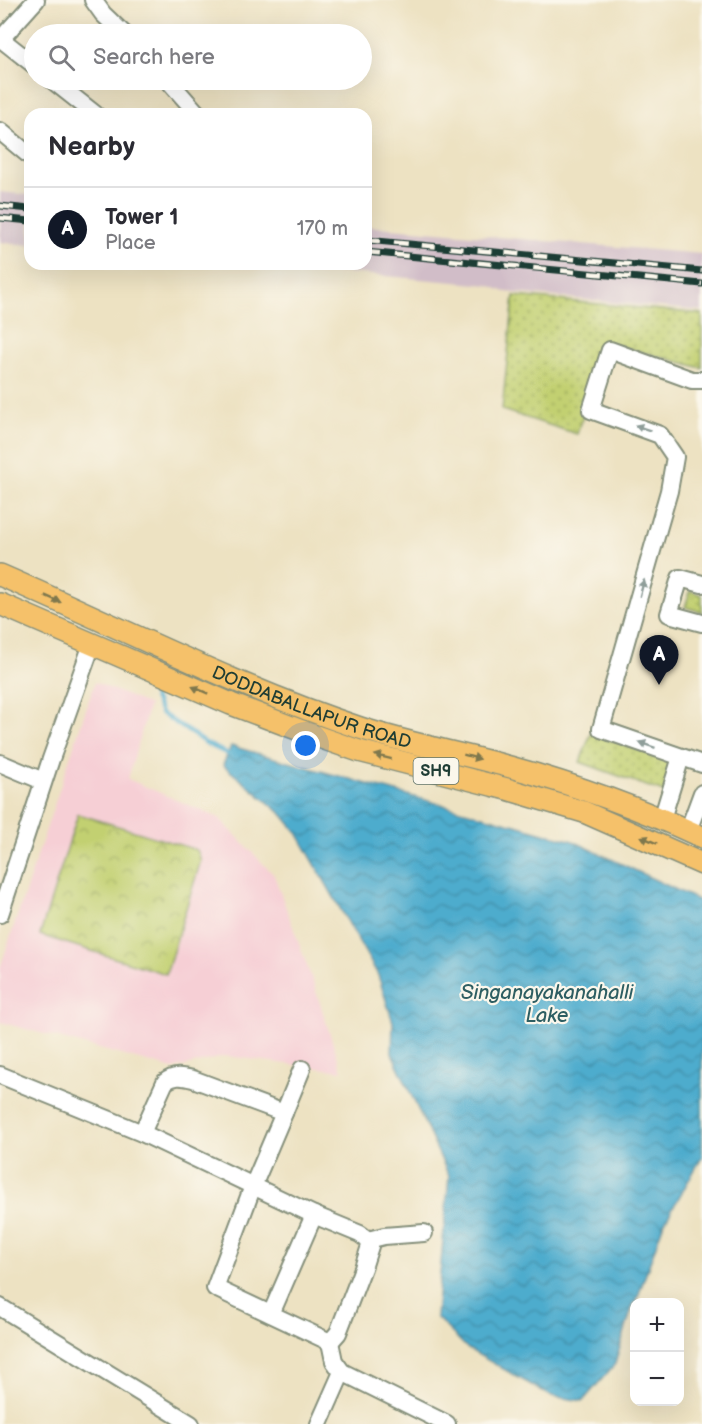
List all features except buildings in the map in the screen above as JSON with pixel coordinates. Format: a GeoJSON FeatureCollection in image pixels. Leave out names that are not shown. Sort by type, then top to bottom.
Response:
{"type":"FeatureCollection","features":[{"type":"Feature","properties":{"kind":"main road","name":"DODDABALLAPUR ROAD"},"geometry":{"type":"LineString","coordinates":[[0,575],[242,683],[362,729],[511,767],[592,791],[695,834]]}},
{"type":"Feature","properties":{"kind":"main road","name":"DODDABALLAPUR ROAD"},"geometry":{"type":"LineString","coordinates":[[0,604],[231,704],[359,751],[507,789],[584,812],[702,864]]}},
{"type":"Feature","properties":{"kind":"street"},"geometry":{"type":"LineString","coordinates":[[24,57],[1,39],[36,0]]}},
{"type":"Feature","properties":{"kind":"street"},"geometry":{"type":"LineString","coordinates":[[93,0],[114,24]]}},
{"type":"Feature","properties":{"kind":"street"},"geometry":{"type":"LineString","coordinates":[[65,90],[87,108]]}},
{"type":"Feature","properties":{"kind":"street"},"geometry":{"type":"LineString","coordinates":[[177,90],[193,108]]}},
{"type":"Feature","properties":{"kind":"street"},"geometry":{"type":"LineString","coordinates":[[0,131],[24,151]]}},
{"type":"Feature","properties":{"kind":"street"},"geometry":{"type":"LineString","coordinates":[[702,380],[692,380],[610,350],[591,410],[660,435],[675,458],[669,491],[601,729],[702,763]]}},
{"type":"Feature","properties":{"kind":"street"},"geometry":{"type":"LineString","coordinates":[[702,584],[680,578],[669,614],[702,623]]}},
{"type":"Feature","properties":{"kind":"street"},"geometry":{"type":"LineString","coordinates":[[0,914],[43,781],[92,644]]}},
{"type":"Feature","properties":{"kind":"street"},"geometry":{"type":"LineString","coordinates":[[662,819],[681,757]]}},
{"type":"Feature","properties":{"kind":"street"},"geometry":{"type":"LineString","coordinates":[[0,763],[43,781]]}},
{"type":"Feature","properties":{"kind":"street"},"geometry":{"type":"LineString","coordinates":[[695,834],[702,793]]}},
{"type":"Feature","properties":{"kind":"street"},"geometry":{"type":"LineString","coordinates":[[302,1069],[253,1186],[215,1288],[330,1342]]}},
{"type":"Feature","properties":{"kind":"street"},"geometry":{"type":"LineString","coordinates":[[0,1075],[142,1133],[314,1215],[360,1234],[368,1240],[370,1246],[363,1268],[338,1333],[330,1342]]}},
{"type":"Feature","properties":{"kind":"street"},"geometry":{"type":"LineString","coordinates":[[142,1133],[165,1082],[171,1077],[193,1079],[284,1113]]}},
{"type":"Feature","properties":{"kind":"street"},"geometry":{"type":"LineString","coordinates":[[271,1314],[314,1215]]}},
{"type":"Feature","properties":{"kind":"street"},"geometry":{"type":"LineString","coordinates":[[368,1240],[384,1236],[424,1233]]}},
{"type":"Feature","properties":{"kind":"street"},"geometry":{"type":"LineString","coordinates":[[0,1307],[191,1424]]}},
{"type":"Feature","properties":{"kind":"street"},"geometry":{"type":"LineString","coordinates":[[330,1342],[334,1361],[342,1372],[447,1424]]}},
{"type":"Feature","properties":{"kind":"street"},"geometry":{"type":"LineString","coordinates":[[319,1424],[342,1372]]}},
{"type":"Feature","properties":{"kind":"shaded area"},"geometry":{"type":"Polygon","coordinates":[[[0,192],[24,194],[24,244],[0,242],[0,192]]]}},
{"type":"Feature","properties":{"kind":"shaded area"},"geometry":{"type":"Polygon","coordinates":[[[372,226],[702,254],[702,311],[505,292],[488,285],[316,270],[372,270],[372,226]]]}},
{"type":"Feature","properties":{"kind":"shaded area"},"geometry":{"type":"Polygon","coordinates":[[[95,682],[149,705],[128,779],[219,818],[274,875],[342,1071],[226,1056],[173,1069],[0,1022],[0,968],[95,682]]]}},
{"type":"Feature","properties":{"kind":"green space"},"geometry":{"type":"Polygon","coordinates":[[[514,296],[702,314],[702,368],[608,343],[577,434],[502,410],[514,296]]]}},
{"type":"Feature","properties":{"kind":"green space"},"geometry":{"type":"Polygon","coordinates":[[[690,591],[702,595],[702,612],[685,607],[690,591]]]}},
{"type":"Feature","properties":{"kind":"green space"},"geometry":{"type":"Polygon","coordinates":[[[591,733],[679,765],[669,794],[580,762],[591,733]]]}},
{"type":"Feature","properties":{"kind":"green space"},"geometry":{"type":"Polygon","coordinates":[[[78,814],[197,850],[201,860],[166,974],[40,935],[78,814]]]}},
{"type":"Feature","properties":{"kind":"water","name":"Singanayakanahalli Lake"},"geometry":{"type":"Polygon","coordinates":[[[231,746],[573,841],[702,902],[702,1157],[663,1225],[637,1298],[630,1298],[630,1315],[615,1364],[583,1401],[551,1396],[468,1349],[436,1317],[449,1176],[392,1053],[393,1022],[378,975],[296,831],[282,814],[223,765],[231,746]]]}},
{"type":"Feature","properties":{"kind":"waterway"},"geometry":{"type":"LineString","coordinates":[[154,678],[150,689],[161,713],[207,744],[228,754]]}},
{"type":"Feature","properties":{"kind":"railway"},"geometry":{"type":"LineString","coordinates":[[0,206],[24,208]]}},
{"type":"Feature","properties":{"kind":"railway"},"geometry":{"type":"LineString","coordinates":[[0,218],[24,220]]}},
{"type":"Feature","properties":{"kind":"railway"},"geometry":{"type":"LineString","coordinates":[[372,241],[702,271]]}},
{"type":"Feature","properties":{"kind":"railway"},"geometry":{"type":"LineString","coordinates":[[372,253],[702,284]]}},
{"type":"Feature","properties":{"kind":"place","name":"Tower 1"},"geometry":{"type":"Point","coordinates":[659,685]}}]}
